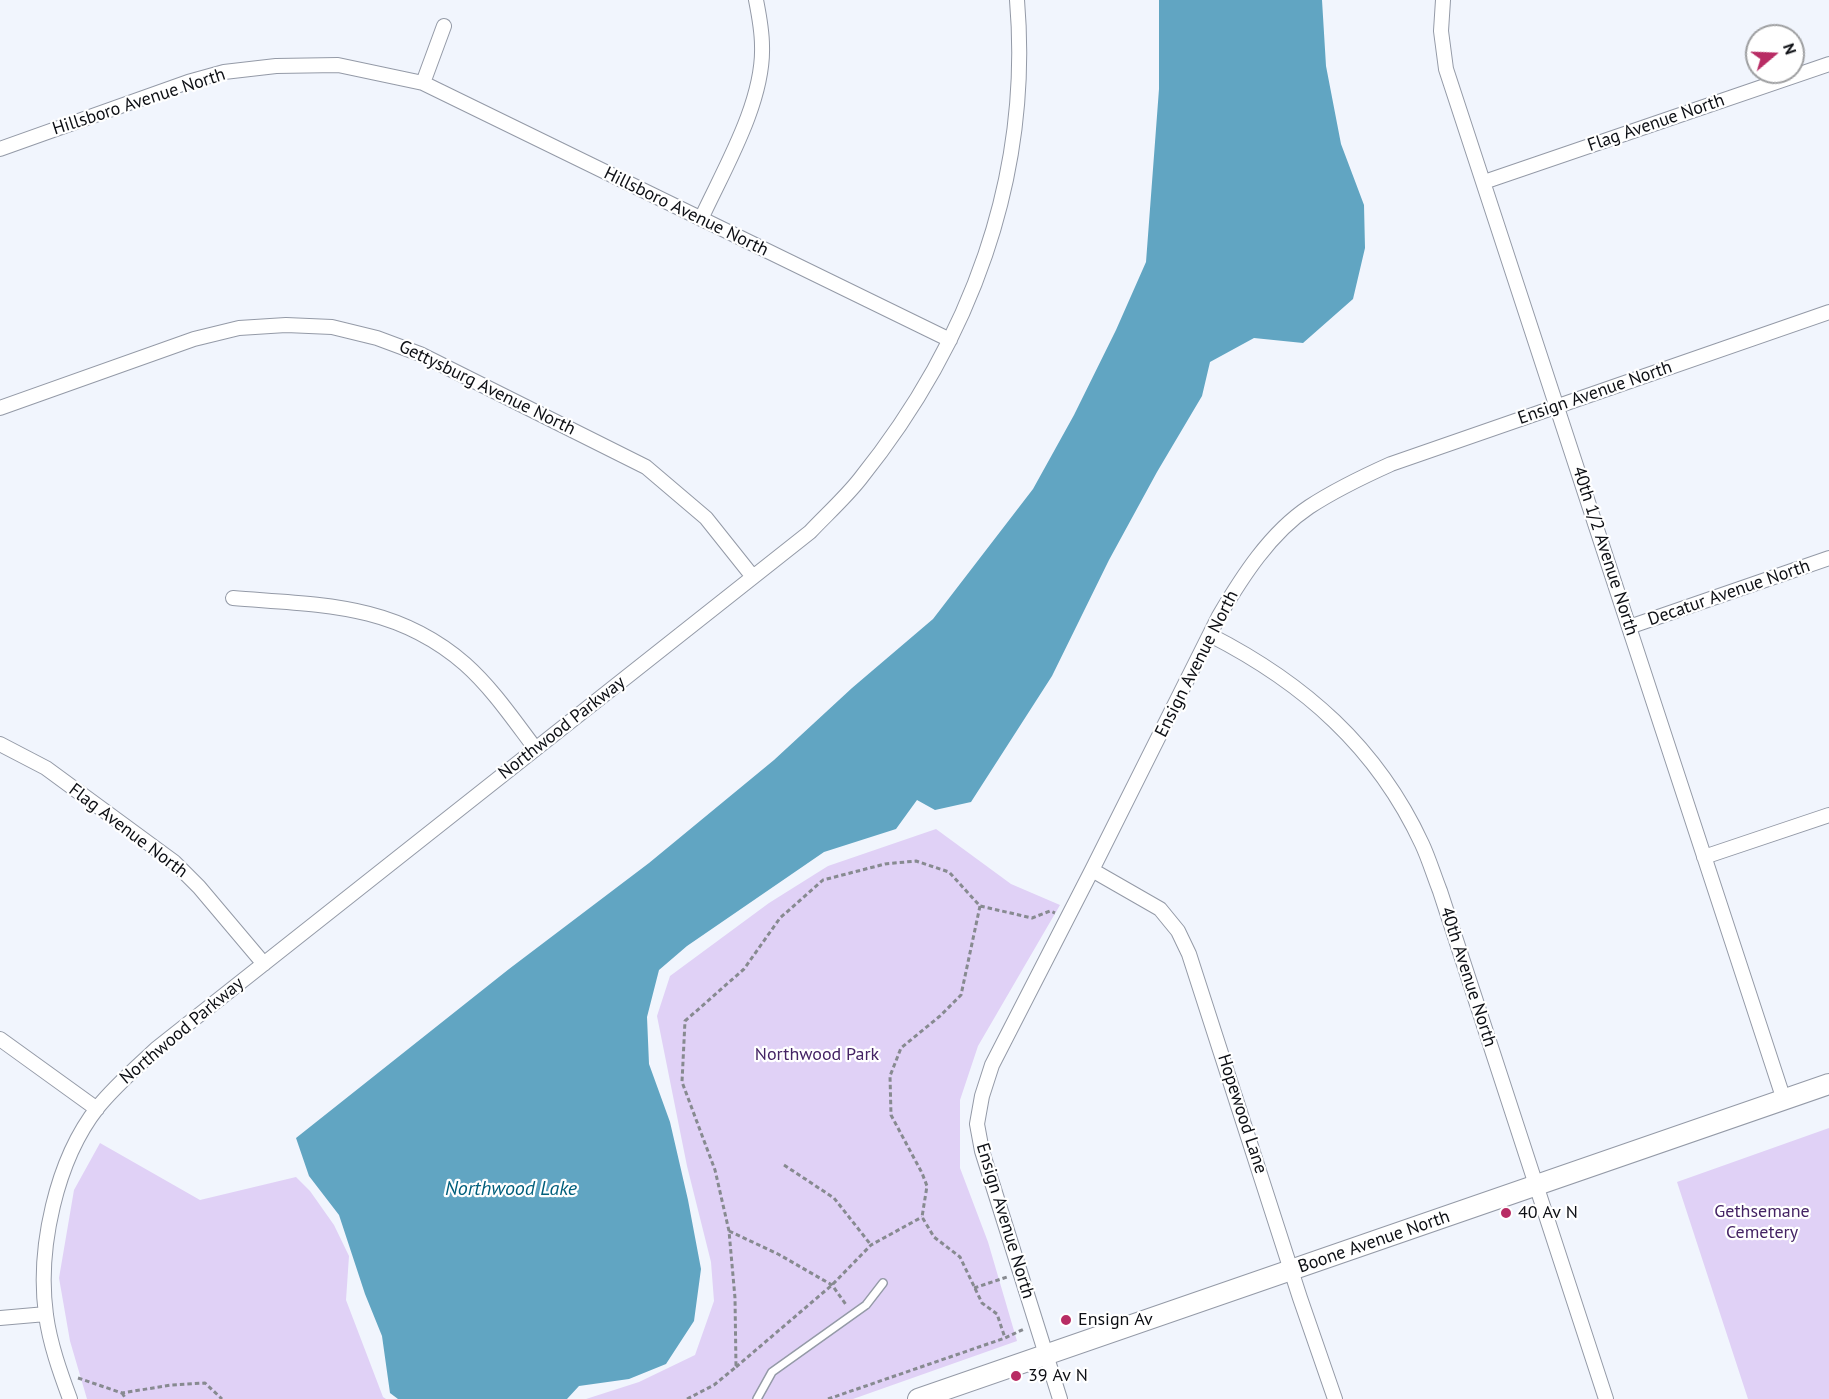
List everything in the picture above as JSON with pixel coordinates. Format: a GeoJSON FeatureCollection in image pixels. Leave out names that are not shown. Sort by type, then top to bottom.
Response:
{"type":"FeatureCollection","features":[{"type":"Feature","properties":{"kind":"street"},"geometry":{"type":"LineString","coordinates":[[701,219],[752,108],[760,74],[762,47],[756,0]]}},
{"type":"Feature","properties":{"kind":"street","name":"Northwood Parkway"},"geometry":{"type":"LineString","coordinates":[[70,1399],[60,1371],[46,1314],[44,1283],[47,1238],[56,1194],[72,1152],[97,1109],[123,1079],[156,1049],[810,532],[859,481],[902,423],[950,340],[970,298],[994,230],[1010,161],[1020,39],[1017,0]]}},
{"type":"Feature","properties":{"kind":"street","name":"40th 1/2 Avenue North"},"geometry":{"type":"LineString","coordinates":[[1443,0],[1442,31],[1446,69],[1784,1100]]}},
{"type":"Feature","properties":{"kind":"street"},"geometry":{"type":"LineString","coordinates":[[423,82],[444,26]]}},
{"type":"Feature","properties":{"kind":"street","name":"Flag Avenue North"},"geometry":{"type":"LineString","coordinates":[[1484,183],[1829,64]]}},
{"type":"Feature","properties":{"kind":"street","name":"Hillsboro Avenue North"},"geometry":{"type":"LineString","coordinates":[[0,149],[188,82],[224,72],[276,66],[338,65],[423,82],[950,340]]}},
{"type":"Feature","properties":{"kind":"street","name":"Ensign Avenue North"},"geometry":{"type":"LineString","coordinates":[[1060,1399],[982,1151],[977,1124],[982,1096],[992,1065],[1210,634],[1243,576],[1272,541],[1307,508],[1347,484],[1390,464],[1829,312]]}},
{"type":"Feature","properties":{"kind":"street","name":"Gettysburg Avenue North"},"geometry":{"type":"LineString","coordinates":[[0,408],[194,339],[240,328],[285,325],[333,327],[377,338],[420,354],[646,467],[706,518],[753,577]]}},
{"type":"Feature","properties":{"kind":"street","name":"Decatur Avenue North"},"geometry":{"type":"LineString","coordinates":[[1629,627],[1829,558]]}},
{"type":"Feature","properties":{"kind":"street"},"geometry":{"type":"LineString","coordinates":[[233,598],[330,606],[368,612],[403,624],[436,642],[465,664],[492,692],[535,748]]}},
{"type":"Feature","properties":{"kind":"street","name":"40th Avenue North"},"geometry":{"type":"LineString","coordinates":[[1210,634],[1282,676],[1325,710],[1361,748],[1395,794],[1422,844],[1440,891],[1606,1399]]}},
{"type":"Feature","properties":{"kind":"street","name":"Flag Avenue North"},"geometry":{"type":"LineString","coordinates":[[0,744],[46,768],[174,862],[199,886],[264,964]]}},
{"type":"Feature","properties":{"kind":"street"},"geometry":{"type":"LineString","coordinates":[[1704,857],[1829,815]]}},
{"type":"Feature","properties":{"kind":"street","name":"Hopewood Lane"},"geometry":{"type":"LineString","coordinates":[[1092,870],[1160,909],[1179,931],[1189,954],[1335,1399]]}},
{"type":"Feature","properties":{"kind":"street"},"geometry":{"type":"LineString","coordinates":[[0,1039],[97,1109]]}},
{"type":"Feature","properties":{"kind":"street","name":"Boone Avenue North"},"geometry":{"type":"LineString","coordinates":[[918,1399],[1829,1084]]}},
{"type":"Feature","properties":{"kind":"street"},"geometry":{"type":"LineString","coordinates":[[0,1318],[46,1314]]}},
{"type":"Feature","properties":{"kind":"lane"},"geometry":{"type":"LineString","coordinates":[[757,1399],[772,1372],[866,1305],[884,1283]]}},
{"type":"Feature","properties":{"kind":"path"},"geometry":{"type":"LineString","coordinates":[[736,1367],[735,1298],[729,1232],[715,1170],[682,1082],[685,1021],[744,969],[780,918],[823,880],[885,864],[916,861],[949,872],[980,906],[1032,918],[1050,911],[1066,920]]}},
{"type":"Feature","properties":{"kind":"path"},"geometry":{"type":"LineString","coordinates":[[980,906],[961,995],[940,1016],[901,1048],[890,1076],[891,1115],[927,1186],[922,1217],[934,1237],[960,1257],[982,1303],[997,1314],[1005,1338]]}},
{"type":"Feature","properties":{"kind":"path"},"geometry":{"type":"LineString","coordinates":[[784,1165],[834,1198],[871,1245]]}},
{"type":"Feature","properties":{"kind":"path"},"geometry":{"type":"LineString","coordinates":[[687,1399],[714,1385],[736,1367],[832,1285],[871,1245],[922,1217]]}},
{"type":"Feature","properties":{"kind":"path"},"geometry":{"type":"LineString","coordinates":[[729,1232],[778,1254],[832,1285],[853,1314]]}},
{"type":"Feature","properties":{"kind":"path"},"geometry":{"type":"LineString","coordinates":[[974,1288],[1021,1273]]}},
{"type":"Feature","properties":{"kind":"path"},"geometry":{"type":"LineString","coordinates":[[828,1399],[1005,1338],[1036,1323]]}},
{"type":"Feature","properties":{"kind":"path"},"geometry":{"type":"LineString","coordinates":[[60,1371],[122,1393],[171,1385],[205,1383],[222,1399]]}},
{"type":"Feature","properties":{"kind":"path"},"geometry":{"type":"LineString","coordinates":[[122,1393],[126,1399]]}},
{"type":"Feature","properties":{"kind":"green space","name":"Northwood Park"},"geometry":{"type":"Polygon","coordinates":[[[936,829],[1011,884],[1060,905],[978,1046],[960,1100],[960,1168],[988,1242],[1017,1341],[853,1399],[586,1399],[639,1382],[695,1355],[714,1301],[711,1262],[687,1166],[657,1016],[670,976],[769,903],[828,866],[936,829]]]}},
{"type":"Feature","properties":{"kind":"green space","name":"Gethsemane Cemetery"},"geometry":{"type":"Polygon","coordinates":[[[1829,1128],[1829,1399],[1748,1399],[1677,1182],[1829,1128]]]}},
{"type":"Feature","properties":{"kind":"green space"},"geometry":{"type":"Polygon","coordinates":[[[100,1143],[200,1200],[296,1177],[310,1191],[334,1225],[349,1256],[346,1300],[383,1397],[386,1399],[87,1399],[70,1341],[59,1278],[74,1190],[100,1143]]]}},
{"type":"Feature","properties":{"kind":"water","name":"Northwood Lake"},"geometry":{"type":"Polygon","coordinates":[[[1159,0],[1322,0],[1326,66],[1341,144],[1364,205],[1365,248],[1353,299],[1303,343],[1254,338],[1210,362],[1202,396],[1109,560],[1052,676],[971,802],[935,810],[917,800],[896,829],[824,852],[687,946],[659,970],[647,1017],[649,1064],[670,1122],[701,1269],[694,1321],[666,1364],[629,1379],[579,1386],[567,1399],[398,1399],[390,1393],[382,1336],[365,1294],[339,1215],[309,1176],[296,1138],[509,969],[649,863],[774,760],[852,688],[933,619],[1033,489],[1074,415],[1116,330],[1146,262],[1159,89],[1159,0]]]}},
{"type":"Feature","properties":{"kind":"place","name":"40 Av N"},"geometry":{"type":"Point","coordinates":[1506,1213]}},
{"type":"Feature","properties":{"kind":"place","name":"Ensign Av"},"geometry":{"type":"Point","coordinates":[1066,1320]}},
{"type":"Feature","properties":{"kind":"place","name":"39 Av N"},"geometry":{"type":"Point","coordinates":[1016,1376]}}]}
